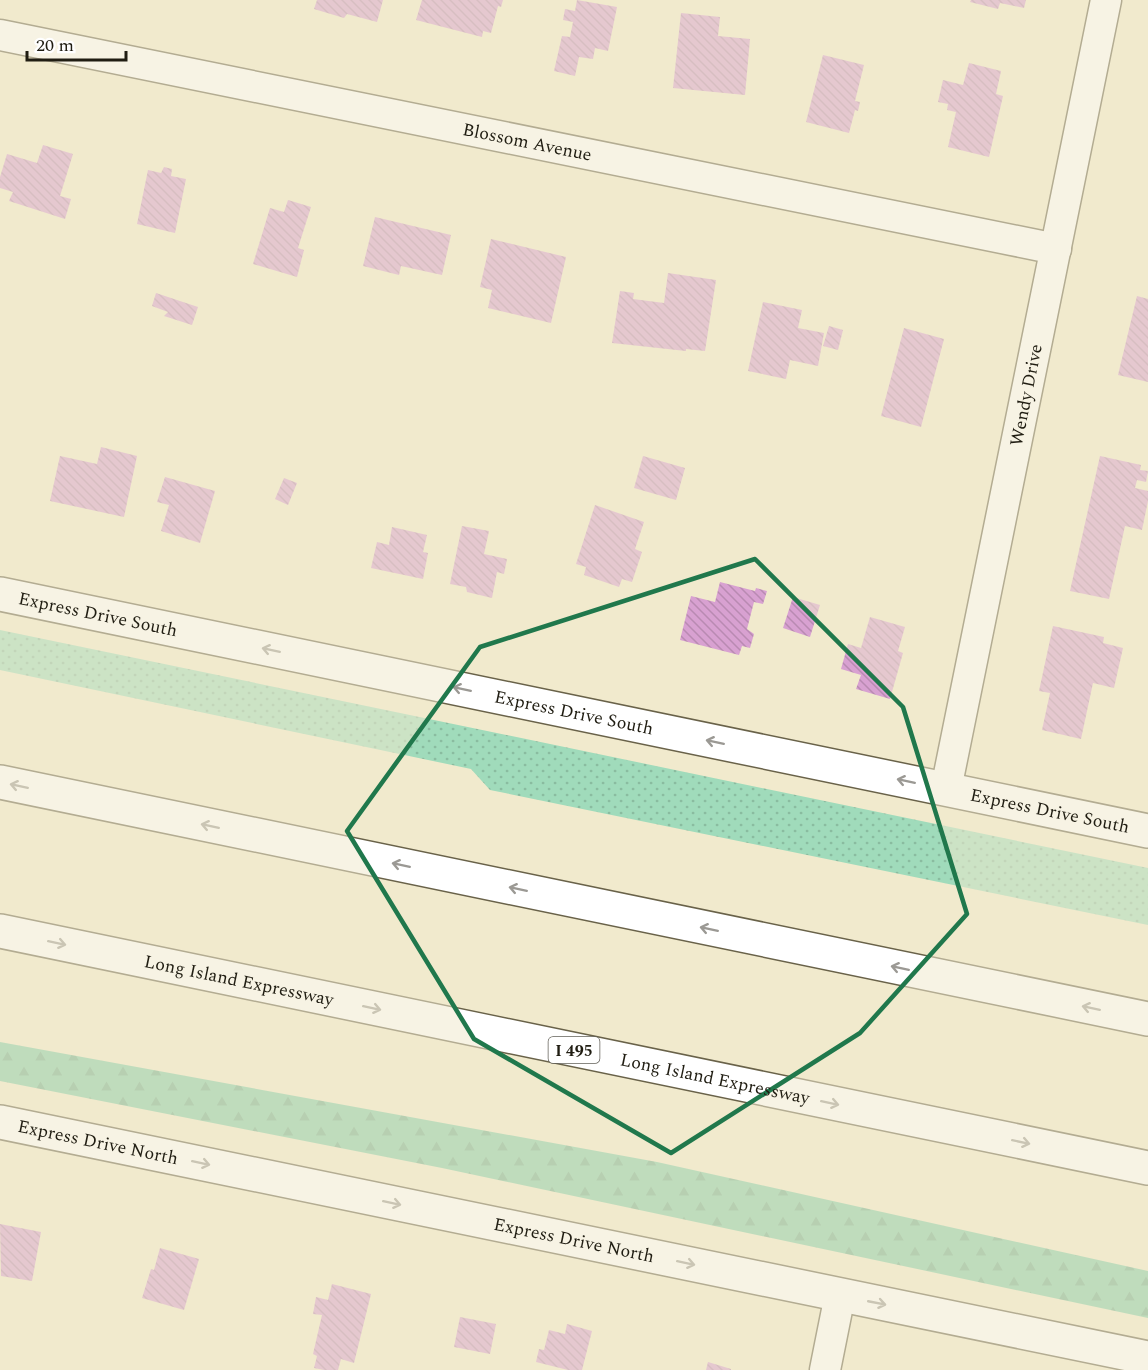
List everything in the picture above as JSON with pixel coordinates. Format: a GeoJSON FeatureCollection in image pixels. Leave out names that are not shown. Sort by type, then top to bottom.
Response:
{"type":"FeatureCollection","features":[{"type":"Feature","properties":{"kind":"main road","name":"Express Drive South"},"geometry":{"type":"LineString","coordinates":[[0,594],[1148,831]]}},
{"type":"Feature","properties":{"kind":"main road"},"geometry":{"type":"LineString","coordinates":[[0,782],[1148,1019]]}},
{"type":"Feature","properties":{"kind":"main road","name":"Long Island Expressway"},"geometry":{"type":"LineString","coordinates":[[0,931],[1148,1168]]}},
{"type":"Feature","properties":{"kind":"main road","name":"Express Drive North"},"geometry":{"type":"LineString","coordinates":[[0,1122],[1148,1358]]}},
{"type":"Feature","properties":{"kind":"street","name":"Wendy Drive"},"geometry":{"type":"LineString","coordinates":[[946,789],[1106,0]]}},
{"type":"Feature","properties":{"kind":"street","name":"Blossom Avenue"},"geometry":{"type":"LineString","coordinates":[[0,35],[1056,249]]}},
{"type":"Feature","properties":{"kind":"street"},"geometry":{"type":"LineString","coordinates":[[825,1370],[840,1295]]}},
{"type":"Feature","properties":{"kind":"highlighted area"},"geometry":{"type":"Polygon","coordinates":[[[755,559],[903,707],[967,914],[860,1033],[671,1153],[474,1039],[347,831],[480,647],[755,559]]]}},
{"type":"Feature","properties":{"kind":"green space"},"geometry":{"type":"Polygon","coordinates":[[[0,630],[1148,868],[1148,925],[490,790],[471,769],[0,670],[0,630]]]}},
{"type":"Feature","properties":{"kind":"green space"},"geometry":{"type":"Polygon","coordinates":[[[0,1042],[657,1162],[1148,1271],[1148,1318],[442,1168],[0,1081],[0,1042]]]}},
{"type":"Feature","properties":{"kind":"building"},"geometry":{"type":"Polygon","coordinates":[[[317,0],[383,0],[377,22],[347,14],[344,18],[314,9],[317,0]]]}},
{"type":"Feature","properties":{"kind":"building"},"geometry":{"type":"Polygon","coordinates":[[[422,0],[503,0],[501,7],[498,6],[491,33],[483,31],[482,37],[416,20],[422,0]]]}},
{"type":"Feature","properties":{"kind":"building"},"geometry":{"type":"Polygon","coordinates":[[[577,0],[617,7],[608,51],[595,48],[593,59],[579,57],[575,76],[554,71],[562,36],[570,37],[573,22],[563,20],[565,9],[575,11],[577,0]]]}},
{"type":"Feature","properties":{"kind":"building"},"geometry":{"type":"Polygon","coordinates":[[[971,0],[1026,0],[1024,8],[1000,3],[998,9],[970,2],[971,0]]]}},
{"type":"Feature","properties":{"kind":"building"},"geometry":{"type":"Polygon","coordinates":[[[681,13],[720,17],[718,36],[750,39],[745,95],[673,88],[681,13]]]}},
{"type":"Feature","properties":{"kind":"building"},"geometry":{"type":"Polygon","coordinates":[[[823,55],[864,65],[855,101],[860,102],[858,111],[855,110],[849,133],[806,122],[823,55]]]}},
{"type":"Feature","properties":{"kind":"building"},"geometry":{"type":"Polygon","coordinates":[[[969,63],[1001,71],[996,94],[1003,96],[989,157],[948,147],[956,112],[947,110],[948,104],[938,102],[943,80],[963,85],[969,63]]]}},
{"type":"Feature","properties":{"kind":"building"},"geometry":{"type":"Polygon","coordinates":[[[43,145],[73,154],[60,196],[71,199],[65,219],[9,201],[13,192],[0,188],[0,177],[7,154],[37,163],[43,145]]]}},
{"type":"Feature","properties":{"kind":"building"},"geometry":{"type":"Polygon","coordinates":[[[164,167],[172,169],[171,176],[186,179],[175,233],[137,224],[148,170],[161,173],[164,167]]]}},
{"type":"Feature","properties":{"kind":"building"},"geometry":{"type":"Polygon","coordinates":[[[288,200],[311,207],[298,248],[304,250],[297,277],[253,264],[270,208],[284,212],[288,200]]]}},
{"type":"Feature","properties":{"kind":"building"},"geometry":{"type":"Polygon","coordinates":[[[375,217],[451,235],[442,275],[401,266],[399,275],[363,266],[375,217]]]}},
{"type":"Feature","properties":{"kind":"building"},"geometry":{"type":"Polygon","coordinates":[[[491,239],[566,257],[551,323],[488,308],[492,290],[480,287],[491,239]]]}},
{"type":"Feature","properties":{"kind":"building"},"geometry":{"type":"Polygon","coordinates":[[[668,273],[716,280],[705,351],[612,343],[620,291],[634,293],[633,299],[664,303],[668,273]]]}},
{"type":"Feature","properties":{"kind":"building"},"geometry":{"type":"Polygon","coordinates":[[[156,293],[198,307],[192,325],[164,316],[168,312],[152,306],[156,293]]]}},
{"type":"Feature","properties":{"kind":"building"},"geometry":{"type":"Polygon","coordinates":[[[1137,296],[1148,299],[1148,382],[1118,375],[1137,296]]]}},
{"type":"Feature","properties":{"kind":"building"},"geometry":{"type":"Polygon","coordinates":[[[763,302],[802,310],[798,328],[824,333],[818,366],[790,360],[786,379],[748,371],[763,302]]]}},
{"type":"Feature","properties":{"kind":"building"},"geometry":{"type":"Polygon","coordinates":[[[829,326],[843,330],[838,350],[823,346],[829,326]]]}},
{"type":"Feature","properties":{"kind":"building"},"geometry":{"type":"Polygon","coordinates":[[[904,328],[944,339],[921,427],[881,416],[904,328]]]}},
{"type":"Feature","properties":{"kind":"building"},"geometry":{"type":"Polygon","coordinates":[[[101,447],[137,456],[124,517],[50,501],[60,456],[97,464],[101,447]]]}},
{"type":"Feature","properties":{"kind":"building"},"geometry":{"type":"Polygon","coordinates":[[[643,456],[685,468],[676,500],[634,488],[643,456]]]}},
{"type":"Feature","properties":{"kind":"building"},"geometry":{"type":"Polygon","coordinates":[[[1100,456],[1141,465],[1140,470],[1148,471],[1146,482],[1137,480],[1135,488],[1148,491],[1142,530],[1125,526],[1109,599],[1070,591],[1100,456]]]}},
{"type":"Feature","properties":{"kind":"building"},"geometry":{"type":"Polygon","coordinates":[[[165,477],[215,491],[200,543],[161,531],[169,505],[157,502],[165,477]]]}},
{"type":"Feature","properties":{"kind":"building"},"geometry":{"type":"Polygon","coordinates":[[[284,478],[297,483],[288,505],[275,499],[284,478]]]}},
{"type":"Feature","properties":{"kind":"building"},"geometry":{"type":"Polygon","coordinates":[[[595,505],[644,522],[635,549],[642,552],[632,582],[622,579],[619,587],[584,575],[586,567],[576,564],[595,505]]]}},
{"type":"Feature","properties":{"kind":"building"},"geometry":{"type":"Polygon","coordinates":[[[462,526],[489,531],[484,554],[507,559],[504,574],[497,572],[492,598],[467,592],[466,587],[450,584],[462,526]]]}},
{"type":"Feature","properties":{"kind":"building"},"geometry":{"type":"Polygon","coordinates":[[[392,527],[427,535],[423,552],[428,553],[423,579],[371,568],[377,542],[389,545],[392,527]]]}},
{"type":"Feature","properties":{"kind":"building"},"geometry":{"type":"Polygon","coordinates":[[[720,582],[755,591],[756,588],[767,591],[763,604],[754,602],[747,629],[754,634],[750,648],[742,646],[739,655],[680,640],[691,596],[715,602],[720,582]]]}},
{"type":"Feature","properties":{"kind":"building"},"geometry":{"type":"Polygon","coordinates":[[[793,597],[820,605],[810,637],[783,628],[793,597]]]}},
{"type":"Feature","properties":{"kind":"building"},"geometry":{"type":"Polygon","coordinates":[[[870,617],[905,627],[898,651],[903,653],[890,699],[856,689],[861,675],[841,669],[848,644],[861,648],[870,617]]]}},
{"type":"Feature","properties":{"kind":"building"},"geometry":{"type":"Polygon","coordinates":[[[1053,626],[1104,637],[1103,643],[1123,648],[1114,688],[1093,683],[1081,739],[1042,730],[1050,693],[1039,691],[1053,626]]]}},
{"type":"Feature","properties":{"kind":"building"},"geometry":{"type":"Polygon","coordinates":[[[0,1224],[41,1232],[32,1281],[1,1276],[0,1224]]]}},
{"type":"Feature","properties":{"kind":"building"},"geometry":{"type":"Polygon","coordinates":[[[160,1248],[199,1259],[184,1310],[142,1298],[151,1269],[154,1270],[160,1248]]]}},
{"type":"Feature","properties":{"kind":"building"},"geometry":{"type":"Polygon","coordinates":[[[332,1284],[371,1294],[354,1363],[341,1359],[338,1370],[324,1370],[314,1368],[317,1356],[313,1354],[322,1315],[313,1314],[316,1297],[328,1300],[332,1284]]]}},
{"type":"Feature","properties":{"kind":"building"},"geometry":{"type":"Polygon","coordinates":[[[460,1317],[496,1324],[490,1354],[454,1347],[460,1317]]]}},
{"type":"Feature","properties":{"kind":"building"},"geometry":{"type":"Polygon","coordinates":[[[567,1324],[592,1331],[582,1370],[568,1370],[536,1362],[539,1349],[544,1350],[549,1330],[565,1334],[567,1324]]]}},
{"type":"Feature","properties":{"kind":"building"},"geometry":{"type":"Polygon","coordinates":[[[708,1362],[731,1369],[731,1370],[706,1370],[708,1362]]]}}]}
